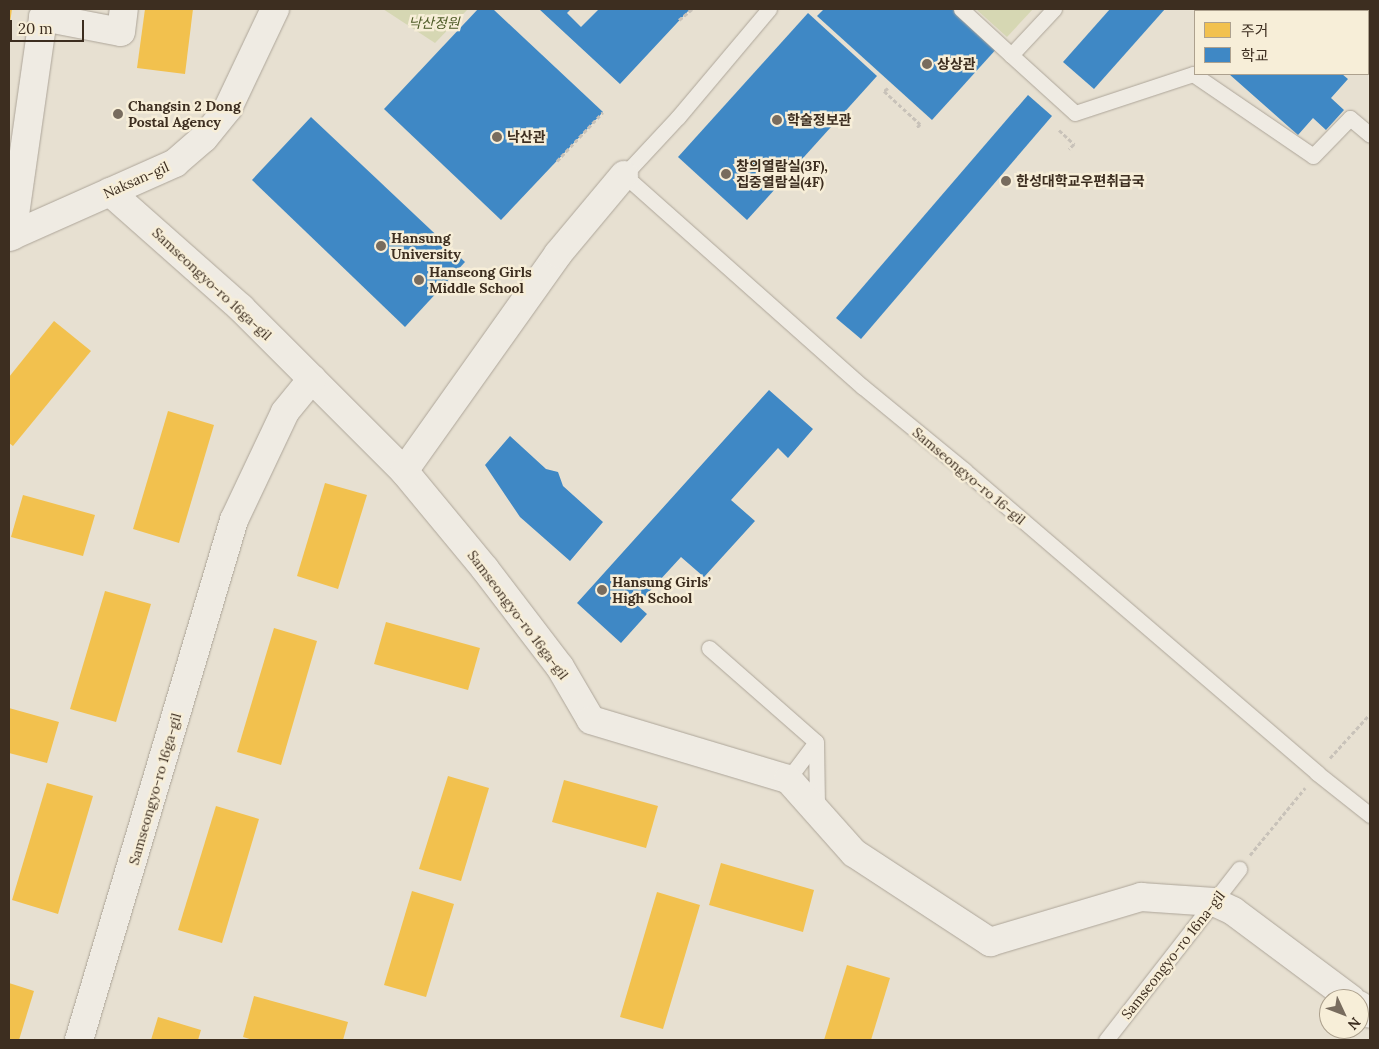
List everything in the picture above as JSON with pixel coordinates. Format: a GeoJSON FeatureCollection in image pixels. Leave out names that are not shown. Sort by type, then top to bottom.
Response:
{"type":"FeatureCollection","features":[{"type":"Feature","properties":{"kind":"street"},"geometry":{"type":"LineString","coordinates":[[10,236],[44,13],[121,32],[124,9]]}},
{"type":"Feature","properties":{"kind":"street","name":"Naksan-gil"},"geometry":{"type":"LineString","coordinates":[[10,236],[174,163],[204,138],[228,108],[276,9]]}},
{"type":"Feature","properties":{"kind":"street"},"geometry":{"type":"LineString","coordinates":[[404,471],[558,254],[624,175]]}},
{"type":"Feature","properties":{"kind":"street","name":"Samseongyo-ro 16ga-gil"},"geometry":{"type":"LineString","coordinates":[[110,192],[241,308],[404,471],[485,568],[548,652],[591,720],[788,779]]}},
{"type":"Feature","properties":{"kind":"street","name":"Samseongyo-ro 16ga-gil"},"geometry":{"type":"LineString","coordinates":[[79,1040],[234,520],[285,412],[312,379]]}},
{"type":"Feature","properties":{"kind":"street"},"geometry":{"type":"LineString","coordinates":[[788,779],[854,853],[990,942],[1141,897],[1214,902],[1233,911],[1338,989]]}},
{"type":"Feature","properties":{"kind":"lane"},"geometry":{"type":"LineString","coordinates":[[624,175],[678,117],[769,9]]}},
{"type":"Feature","properties":{"kind":"lane"},"geometry":{"type":"LineString","coordinates":[[961,9],[1075,113],[1194,75]]}},
{"type":"Feature","properties":{"kind":"lane"},"geometry":{"type":"LineString","coordinates":[[1011,55],[1054,9]]}},
{"type":"Feature","properties":{"kind":"lane"},"geometry":{"type":"LineString","coordinates":[[1194,75],[1314,156],[1350,118],[1370,135]]}},
{"type":"Feature","properties":{"kind":"lane","name":"Samseongyo-ro 16-gil"},"geometry":{"type":"LineString","coordinates":[[624,175],[863,387],[964,470],[1317,773],[1370,815]]}},
{"type":"Feature","properties":{"kind":"lane"},"geometry":{"type":"LineString","coordinates":[[708,648],[816,742],[817,803],[854,853]]}},
{"type":"Feature","properties":{"kind":"lane"},"geometry":{"type":"LineString","coordinates":[[788,779],[816,742]]}},
{"type":"Feature","properties":{"kind":"lane","name":"Samseongyo-ro 16na-gil"},"geometry":{"type":"LineString","coordinates":[[1106,1040],[1239,869]]}},
{"type":"Feature","properties":{"kind":"path"},"geometry":{"type":"LineString","coordinates":[[679,20],[692,9]]}},
{"type":"Feature","properties":{"kind":"path"},"geometry":{"type":"LineString","coordinates":[[888,88],[884,91],[920,124],[916,129]]}},
{"type":"Feature","properties":{"kind":"path"},"geometry":{"type":"LineString","coordinates":[[557,161],[603,112]]}},
{"type":"Feature","properties":{"kind":"path"},"geometry":{"type":"LineString","coordinates":[[1059,130],[1074,144],[1069,149]]}},
{"type":"Feature","properties":{"kind":"path"},"geometry":{"type":"LineString","coordinates":[[1239,869],[1317,773],[1370,714]]}},
{"type":"Feature","properties":{"kind":"green space","name":"낙산정원"},"geometry":{"type":"Polygon","coordinates":[[[383,9],[468,9],[435,43],[383,9]]]}},
{"type":"Feature","properties":{"kind":"green space"},"geometry":{"type":"Polygon","coordinates":[[[976,9],[1033,9],[1007,37],[976,9]]]}},
{"type":"Feature","properties":{"kind":"building: 주거"},"geometry":{"type":"Polygon","coordinates":[[[9,9],[12,9],[10,23],[9,23],[9,9]]]}},
{"type":"Feature","properties":{"kind":"building: 주거"},"geometry":{"type":"Polygon","coordinates":[[[145,9],[193,9],[185,74],[137,68],[145,9]]]}},
{"type":"Feature","properties":{"kind":"building: 주거"},"geometry":{"type":"Polygon","coordinates":[[[54,321],[91,351],[13,446],[9,443],[9,377],[54,321]]]}},
{"type":"Feature","properties":{"kind":"building: 주거"},"geometry":{"type":"Polygon","coordinates":[[[168,411],[214,425],[179,543],[133,529],[168,411]]]}},
{"type":"Feature","properties":{"kind":"building: 주거"},"geometry":{"type":"Polygon","coordinates":[[[325,483],[367,495],[338,589],[297,576],[325,483]]]}},
{"type":"Feature","properties":{"kind":"building: 주거"},"geometry":{"type":"Polygon","coordinates":[[[23,495],[95,515],[83,556],[11,537],[23,495]]]}},
{"type":"Feature","properties":{"kind":"building: 주거"},"geometry":{"type":"Polygon","coordinates":[[[105,591],[151,604],[116,722],[70,709],[105,591]]]}},
{"type":"Feature","properties":{"kind":"building: 주거"},"geometry":{"type":"Polygon","coordinates":[[[386,622],[480,648],[468,690],[374,664],[386,622]]]}},
{"type":"Feature","properties":{"kind":"building: 주거"},"geometry":{"type":"Polygon","coordinates":[[[274,628],[317,641],[281,765],[237,752],[274,628]]]}},
{"type":"Feature","properties":{"kind":"building: 주거"},"geometry":{"type":"Polygon","coordinates":[[[9,708],[59,722],[47,763],[9,753],[9,708]]]}},
{"type":"Feature","properties":{"kind":"building: 주거"},"geometry":{"type":"Polygon","coordinates":[[[448,776],[489,788],[461,881],[419,869],[448,776]]]}},
{"type":"Feature","properties":{"kind":"building: 주거"},"geometry":{"type":"Polygon","coordinates":[[[564,780],[658,806],[646,848],[552,822],[564,780]]]}},
{"type":"Feature","properties":{"kind":"building: 주거"},"geometry":{"type":"Polygon","coordinates":[[[47,783],[93,796],[58,914],[12,900],[47,783]]]}},
{"type":"Feature","properties":{"kind":"building: 주거"},"geometry":{"type":"Polygon","coordinates":[[[216,806],[259,819],[222,943],[178,930],[216,806]]]}},
{"type":"Feature","properties":{"kind":"building: 주거"},"geometry":{"type":"Polygon","coordinates":[[[721,863],[814,890],[803,932],[709,905],[721,863]]]}},
{"type":"Feature","properties":{"kind":"building: 주거"},"geometry":{"type":"Polygon","coordinates":[[[412,891],[454,904],[426,997],[384,985],[412,891]]]}},
{"type":"Feature","properties":{"kind":"building: 주거"},"geometry":{"type":"Polygon","coordinates":[[[657,892],[700,905],[663,1029],[620,1017],[657,892]]]}},
{"type":"Feature","properties":{"kind":"building: 주거"},"geometry":{"type":"Polygon","coordinates":[[[847,965],[890,978],[871,1040],[824,1040],[847,965]]]}},
{"type":"Feature","properties":{"kind":"building: 주거"},"geometry":{"type":"Polygon","coordinates":[[[9,983],[34,991],[19,1040],[9,1040],[9,983]]]}},
{"type":"Feature","properties":{"kind":"building: 주거"},"geometry":{"type":"Polygon","coordinates":[[[254,996],[348,1022],[343,1040],[253,1040],[243,1037],[254,996]]]}},
{"type":"Feature","properties":{"kind":"building: 주거"},"geometry":{"type":"Polygon","coordinates":[[[158,1017],[201,1030],[198,1040],[151,1040],[158,1017]]]}},
{"type":"Feature","properties":{"kind":"building: 학교","name":"낙산관"},"geometry":{"type":"Polygon","coordinates":[[[478,9],[493,9],[603,112],[501,220],[384,109],[478,9]]]}},
{"type":"Feature","properties":{"kind":"building: 학교"},"geometry":{"type":"Polygon","coordinates":[[[539,9],[571,9],[567,13],[581,27],[599,9],[690,9],[620,84],[539,9]]]}},
{"type":"Feature","properties":{"kind":"building: 학교","name":"상상관"},"geometry":{"type":"Polygon","coordinates":[[[824,9],[957,9],[999,46],[932,120],[817,16],[824,9]]]}},
{"type":"Feature","properties":{"kind":"building: 학교"},"geometry":{"type":"Polygon","coordinates":[[[1110,9],[1165,9],[1094,89],[1063,62],[1110,9]]]}},
{"type":"Feature","properties":{"kind":"building: 학교"},"geometry":{"type":"Polygon","coordinates":[[[1269,9],[1270,10],[1231,10],[1269,9]]]}},
{"type":"Feature","properties":{"kind":"building: 학교"},"geometry":{"type":"Polygon","coordinates":[[[1370,9],[1369,70],[1369,10],[1346,10],[1370,9]]]}},
{"type":"Feature","properties":{"kind":"building: 학교"},"geometry":{"type":"Polygon","coordinates":[[[808,13],[877,76],[747,220],[678,157],[808,13]]]}},
{"type":"Feature","properties":{"kind":"building: 학교"},"geometry":{"type":"Polygon","coordinates":[[[1230,75],[1343,75],[1348,79],[1331,98],[1344,110],[1326,130],[1313,118],[1298,135],[1230,75]]]}},
{"type":"Feature","properties":{"kind":"building: 학교"},"geometry":{"type":"Polygon","coordinates":[[[1028,95],[1052,116],[861,339],[836,318],[1028,95]]]}},
{"type":"Feature","properties":{"kind":"building: 학교"},"geometry":{"type":"Polygon","coordinates":[[[311,117],[465,262],[405,327],[252,180],[311,117]]]}},
{"type":"Feature","properties":{"kind":"building: 학교"},"geometry":{"type":"Polygon","coordinates":[[[769,390],[813,429],[788,458],[778,448],[731,500],[755,521],[704,577],[681,557],[637,605],[647,614],[621,643],[577,603],[769,390]]]}},
{"type":"Feature","properties":{"kind":"building: 학교"},"geometry":{"type":"Polygon","coordinates":[[[510,436],[546,469],[558,472],[563,486],[603,522],[570,561],[520,517],[485,465],[510,436]]]}},
{"type":"Feature","properties":{"kind":"place","name":"상상관"},"geometry":{"type":"Point","coordinates":[927,64]}},
{"type":"Feature","properties":{"kind":"place","name":"Changsin 2 Dong Postal Agency"},"geometry":{"type":"Point","coordinates":[118,114]}},
{"type":"Feature","properties":{"kind":"place","name":"학술정보관"},"geometry":{"type":"Point","coordinates":[777,120]}},
{"type":"Feature","properties":{"kind":"place","name":"낙산관"},"geometry":{"type":"Point","coordinates":[497,137]}},
{"type":"Feature","properties":{"kind":"place","name":"창의열람실(3F), 집중열람실(4F)"},"geometry":{"type":"Point","coordinates":[726,174]}},
{"type":"Feature","properties":{"kind":"place","name":"한성대학교우편취급국"},"geometry":{"type":"Point","coordinates":[1006,181]}},
{"type":"Feature","properties":{"kind":"place","name":"Hansung University"},"geometry":{"type":"Point","coordinates":[381,246]}},
{"type":"Feature","properties":{"kind":"place","name":"Hanseong Girls Middle School"},"geometry":{"type":"Point","coordinates":[419,280]}},
{"type":"Feature","properties":{"kind":"place","name":"Hansung Girls’ High School"},"geometry":{"type":"Point","coordinates":[602,590]}}]}
